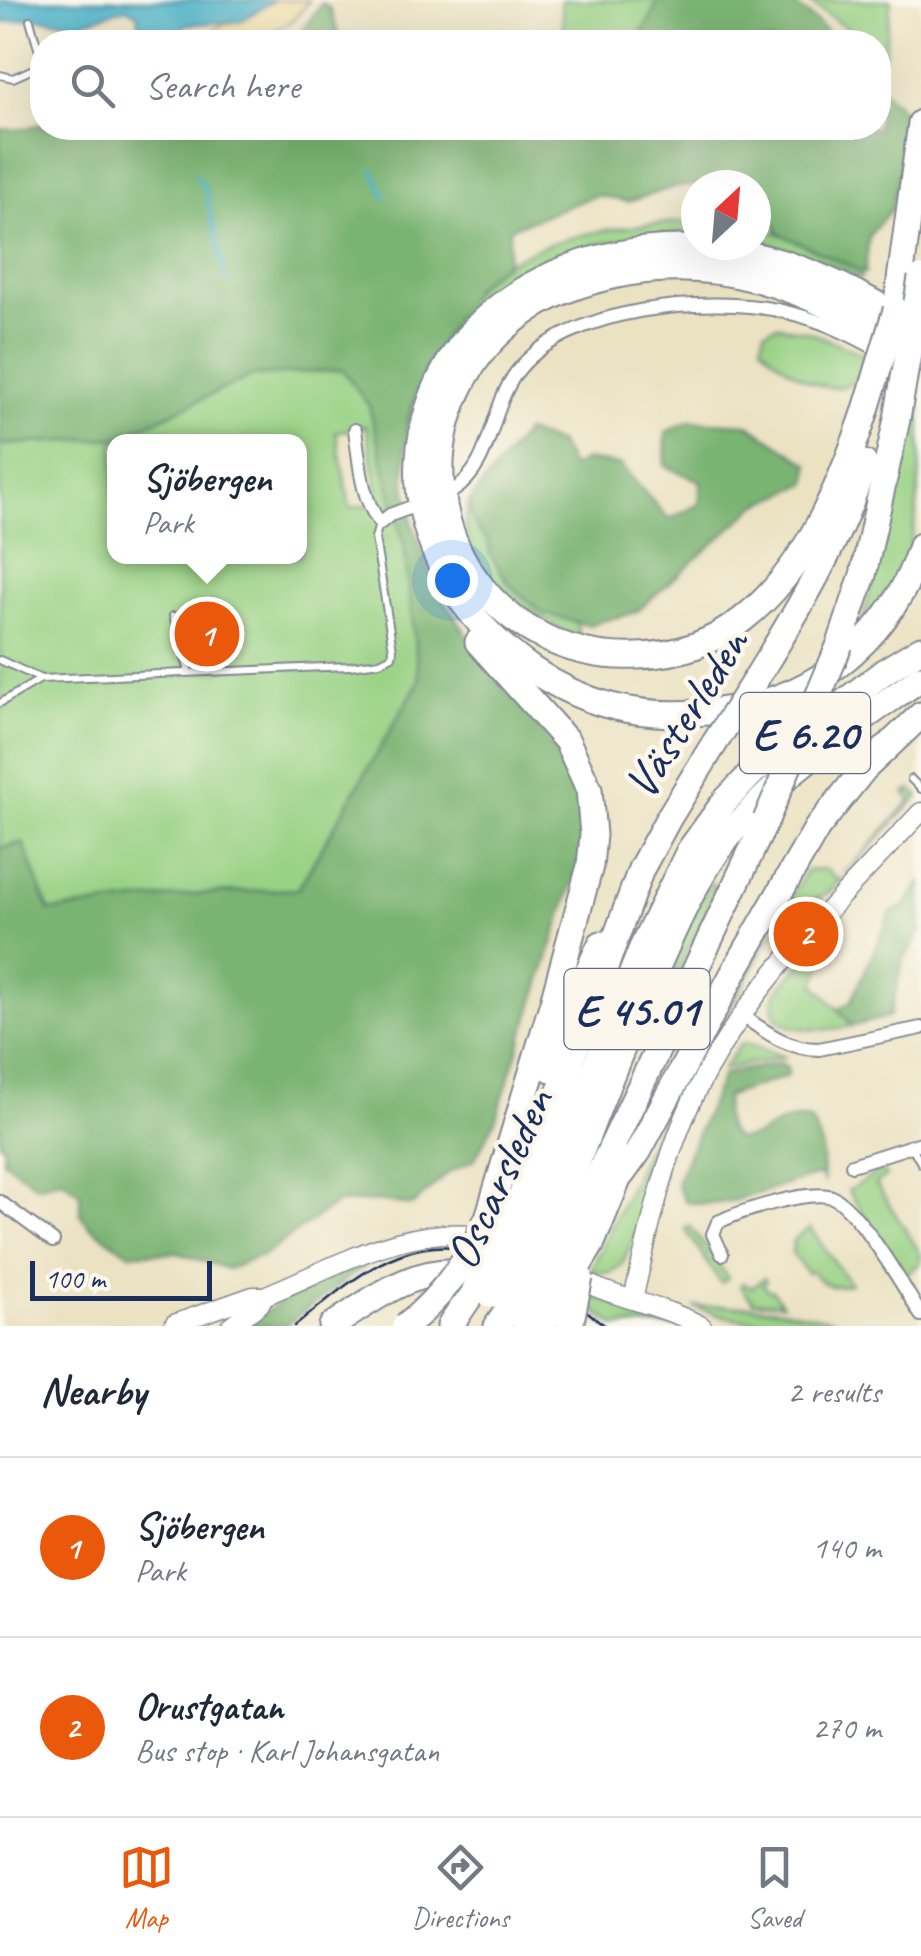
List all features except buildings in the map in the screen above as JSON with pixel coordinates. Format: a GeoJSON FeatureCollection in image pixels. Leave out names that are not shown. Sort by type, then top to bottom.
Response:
{"type":"FeatureCollection","features":[{"type":"Feature","properties":{"kind":"highway"},"geometry":{"type":"LineString","coordinates":[[920,367],[838,309],[802,292],[738,273],[676,270],[588,282],[551,296],[514,320],[488,344],[463,380],[447,420],[440,454],[445,513],[452,536],[475,579],[500,608],[536,635],[591,655],[649,656],[682,650],[730,630],[760,605],[802,550],[879,415],[896,310],[921,123]]}},
{"type":"Feature","properties":{"kind":"highway"},"geometry":{"type":"LineString","coordinates":[[921,330],[832,280],[772,260],[732,252],[646,250],[583,263],[542,278],[502,303],[468,336],[443,373],[430,404],[420,448],[419,479],[427,527],[441,563],[478,621],[506,650],[573,691],[610,706],[655,713],[694,714],[766,702],[793,692],[841,664],[890,610],[921,546]]}},
{"type":"Feature","properties":{"kind":"highway","name":"Västerleden"},"geometry":{"type":"LineString","coordinates":[[450,1326],[510,1312],[553,1227],[641,869],[832,547],[862,470],[921,278]]}},
{"type":"Feature","properties":{"kind":"highway","name":"Västerleden"},"geometry":{"type":"LineString","coordinates":[[724,909],[840,644],[863,575],[879,415]]}},
{"type":"Feature","properties":{"kind":"highway"},"geometry":{"type":"LineString","coordinates":[[441,563],[450,600],[478,643],[567,742],[584,773],[593,816],[593,850],[586,882],[488,1218]]}},
{"type":"Feature","properties":{"kind":"highway","name":"Oscarsleden"},"geometry":{"type":"LineString","coordinates":[[553,1227],[641,950],[690,851],[726,801],[753,772],[885,671],[921,649]]}},
{"type":"Feature","properties":{"kind":"highway","name":"Oscarsleden"},"geometry":{"type":"LineString","coordinates":[[468,1326],[510,1312],[553,1227],[630,1026],[693,886],[734,829],[780,784],[821,747],[921,678]]}},
{"type":"Feature","properties":{"kind":"highway"},"geometry":{"type":"LineString","coordinates":[[332,1326],[389,1288],[452,1272],[510,1312],[553,1227],[622,1174],[638,1152],[734,972],[818,828],[864,768],[921,716]]}},
{"type":"Feature","properties":{"kind":"highway"},"geometry":{"type":"LineString","coordinates":[[405,1326],[440,1293],[461,1266],[506,1191],[574,1000],[641,869]]}},
{"type":"Feature","properties":{"kind":"highway"},"geometry":{"type":"LineString","coordinates":[[622,1174],[724,909]]}},
{"type":"Feature","properties":{"kind":"highway","name":"E 6.20"},"geometry":{"type":"LineString","coordinates":[[553,1227],[724,909]]}},
{"type":"Feature","properties":{"kind":"highway"},"geometry":{"type":"LineString","coordinates":[[553,1227],[576,1292],[570,1326]]}},
{"type":"Feature","properties":{"kind":"street"},"geometry":{"type":"LineString","coordinates":[[453,491],[478,467],[499,403],[526,362],[548,343],[568,333],[618,316],[707,305],[783,311],[844,331],[920,367]]}},
{"type":"Feature","properties":{"kind":"street"},"geometry":{"type":"LineString","coordinates":[[355,430],[367,504],[380,522],[410,508]]}},
{"type":"Feature","properties":{"kind":"street"},"geometry":{"type":"LineString","coordinates":[[638,1302],[652,1221],[692,1100],[743,1016],[796,945],[921,812]]}},
{"type":"Feature","properties":{"kind":"street"},"geometry":{"type":"LineString","coordinates":[[743,1016],[774,1037],[804,1048],[921,1028]]}},
{"type":"Feature","properties":{"kind":"street"},"geometry":{"type":"LineString","coordinates":[[852,1165],[916,1144]]}},
{"type":"Feature","properties":{"kind":"street"},"geometry":{"type":"LineString","coordinates":[[722,1254],[713,1234],[718,1222],[813,1194],[830,1196],[850,1210],[921,1314]]}},
{"type":"Feature","properties":{"kind":"street"},"geometry":{"type":"LineString","coordinates":[[0,1202],[53,1241]]}},
{"type":"Feature","properties":{"kind":"street"},"geometry":{"type":"LineString","coordinates":[[177,1325],[253,1296],[264,1296],[384,1245],[462,1231],[496,1238],[682,1326]]}},
{"type":"Feature","properties":{"kind":"street"},"geometry":{"type":"LineString","coordinates":[[231,1326],[260,1304],[264,1296]]}},
{"type":"Feature","properties":{"kind":"street"},"geometry":{"type":"LineString","coordinates":[[638,1302],[656,1305],[702,1326]]}},
{"type":"Feature","properties":{"kind":"lane"},"geometry":{"type":"LineString","coordinates":[[30,20],[33,30]]}},
{"type":"Feature","properties":{"kind":"lane"},"geometry":{"type":"LineString","coordinates":[[0,75],[13,78],[30,69]]}},
{"type":"Feature","properties":{"kind":"lane"},"geometry":{"type":"LineString","coordinates":[[0,660],[40,679],[349,666],[390,658],[392,640],[375,538],[380,522]]}},
{"type":"Feature","properties":{"kind":"lane"},"geometry":{"type":"LineString","coordinates":[[174,616],[189,672]]}},
{"type":"Feature","properties":{"kind":"lane"},"geometry":{"type":"LineString","coordinates":[[0,703],[40,679]]}},
{"type":"Feature","properties":{"kind":"lane"},"geometry":{"type":"LineString","coordinates":[[911,779],[921,789]]}},
{"type":"Feature","properties":{"kind":"lane"},"geometry":{"type":"LineString","coordinates":[[916,1144],[921,1163]]}},
{"type":"Feature","properties":{"kind":"lane"},"geometry":{"type":"LineString","coordinates":[[442,1326],[510,1312]]}},
{"type":"Feature","properties":{"kind":"green space"},"geometry":{"type":"Polygon","coordinates":[[[561,0],[657,0],[643,30],[563,30],[561,0]]]}},
{"type":"Feature","properties":{"kind":"green space"},"geometry":{"type":"Polygon","coordinates":[[[657,0],[788,0],[825,30],[643,30],[657,0]]]}},
{"type":"Feature","properties":{"kind":"green space"},"geometry":{"type":"Polygon","coordinates":[[[806,0],[891,0],[887,30],[850,30],[806,0]]]}},
{"type":"Feature","properties":{"kind":"green space"},"geometry":{"type":"Polygon","coordinates":[[[322,3],[330,9],[337,30],[302,30],[322,3]]]}},
{"type":"Feature","properties":{"kind":"green space"},"geometry":{"type":"Polygon","coordinates":[[[891,99],[904,112],[900,170],[892,208],[869,236],[865,273],[778,233],[771,212],[771,170],[681,170],[681,186],[628,202],[597,195],[510,228],[507,261],[476,286],[424,369],[407,423],[405,482],[413,525],[436,588],[498,682],[535,721],[563,763],[579,803],[581,857],[495,1121],[474,1160],[448,1173],[412,1206],[377,1201],[336,1203],[266,1254],[228,1269],[178,1253],[129,1253],[90,1227],[80,1214],[80,1193],[62,1179],[37,1186],[3,1160],[0,848],[23,842],[49,911],[198,894],[298,889],[419,681],[404,545],[369,406],[343,370],[251,376],[127,434],[107,434],[107,439],[0,445],[0,129],[30,127],[30,140],[891,140],[891,99]]]}},
{"type":"Feature","properties":{"kind":"green space"},"geometry":{"type":"Polygon","coordinates":[[[681,222],[681,234],[613,241],[574,251],[504,284],[474,309],[447,339],[422,384],[406,436],[409,413],[425,369],[454,316],[478,285],[499,268],[551,243],[681,222]]]}},
{"type":"Feature","properties":{"kind":"green space"},"geometry":{"type":"Polygon","coordinates":[[[771,232],[861,272],[861,278],[807,255],[771,245],[771,232]]]}},
{"type":"Feature","properties":{"kind":"green space"},"geometry":{"type":"Polygon","coordinates":[[[777,325],[812,333],[865,355],[858,374],[847,385],[833,388],[802,377],[761,345],[765,331],[777,325]]]}},
{"type":"Feature","properties":{"kind":"green space"},"geometry":{"type":"Polygon","coordinates":[[[343,370],[369,406],[404,544],[419,681],[298,889],[198,894],[49,911],[23,843],[0,848],[0,445],[107,439],[107,564],[307,564],[307,434],[127,434],[251,376],[343,370]],[[366,426],[336,432],[350,508],[380,503],[366,426]]]}},
{"type":"Feature","properties":{"kind":"green space"},"geometry":{"type":"Polygon","coordinates":[[[920,407],[919,489],[909,549],[894,584],[859,632],[920,407]]]}},
{"type":"Feature","properties":{"kind":"green space"},"geometry":{"type":"Polygon","coordinates":[[[690,421],[747,424],[809,464],[808,483],[757,505],[636,612],[587,625],[542,613],[509,584],[491,556],[488,540],[474,523],[470,501],[525,432],[558,443],[572,468],[585,460],[620,465],[669,519],[699,504],[701,481],[665,466],[666,432],[690,421]]]}},
{"type":"Feature","properties":{"kind":"green space"},"geometry":{"type":"Polygon","coordinates":[[[470,501],[470,514],[488,540],[491,556],[542,613],[576,622],[580,638],[540,618],[498,585],[470,544],[466,523],[470,501]]]}},
{"type":"Feature","properties":{"kind":"green space"},"geometry":{"type":"Polygon","coordinates":[[[911,790],[919,796],[844,875],[911,800],[905,793],[911,790]]]}},
{"type":"Feature","properties":{"kind":"green space"},"geometry":{"type":"Polygon","coordinates":[[[825,869],[837,880],[843,878],[828,893],[798,911],[767,942],[681,1099],[622,1264],[610,1273],[590,1272],[654,1135],[806,871],[825,869]]]}},
{"type":"Feature","properties":{"kind":"green space"},"geometry":{"type":"Polygon","coordinates":[[[711,881],[716,890],[652,1027],[645,1030],[677,950],[711,881]]]}},
{"type":"Feature","properties":{"kind":"green space"},"geometry":{"type":"Polygon","coordinates":[[[921,883],[921,931],[903,961],[890,1016],[853,1026],[838,1009],[851,1002],[891,913],[904,907],[921,883]]]}},
{"type":"Feature","properties":{"kind":"green space"},"geometry":{"type":"Polygon","coordinates":[[[843,913],[815,984],[853,1026],[813,1030],[786,1024],[773,1007],[777,992],[843,913]]]}},
{"type":"Feature","properties":{"kind":"green space"},"geometry":{"type":"Polygon","coordinates":[[[746,1043],[784,1057],[723,1069],[740,1045],[746,1043]]]}},
{"type":"Feature","properties":{"kind":"green space"},"geometry":{"type":"Polygon","coordinates":[[[780,1063],[787,1067],[788,1076],[727,1096],[726,1125],[736,1139],[756,1136],[787,1121],[810,1120],[821,1145],[824,1183],[821,1175],[735,1200],[701,1204],[685,1201],[676,1183],[723,1074],[780,1063]]]}},
{"type":"Feature","properties":{"kind":"green space"},"geometry":{"type":"Polygon","coordinates":[[[881,1170],[886,1176],[876,1184],[921,1254],[921,1263],[905,1275],[848,1191],[881,1170]]]}},
{"type":"Feature","properties":{"kind":"green space"},"geometry":{"type":"Polygon","coordinates":[[[690,1226],[728,1278],[721,1283],[685,1229],[690,1226]]]}},
{"type":"Feature","properties":{"kind":"green space"},"geometry":{"type":"Polygon","coordinates":[[[810,1228],[850,1284],[824,1283],[811,1271],[807,1273],[792,1253],[793,1240],[810,1228]]]}},
{"type":"Feature","properties":{"kind":"green space"},"geometry":{"type":"Polygon","coordinates":[[[377,1256],[285,1326],[243,1326],[310,1284],[377,1256]]]}},
{"type":"Feature","properties":{"kind":"green space"},"geometry":{"type":"Polygon","coordinates":[[[764,1278],[763,1285],[782,1304],[753,1302],[740,1286],[742,1283],[752,1287],[764,1278]]]}},
{"type":"Feature","properties":{"kind":"green space"},"geometry":{"type":"Polygon","coordinates":[[[583,1293],[675,1326],[616,1326],[581,1301],[583,1293]]]}},
{"type":"Feature","properties":{"kind":"green space"},"geometry":{"type":"Polygon","coordinates":[[[747,1306],[860,1326],[754,1321],[694,1307],[747,1306]]]}},
{"type":"Feature","properties":{"kind":"sand"},"geometry":{"type":"Polygon","coordinates":[[[274,0],[309,0],[290,22],[274,30],[215,30],[223,24],[241,21],[274,0]]]}},
{"type":"Feature","properties":{"kind":"water"},"geometry":{"type":"Polygon","coordinates":[[[0,0],[274,0],[241,21],[185,25],[182,30],[141,30],[138,15],[126,8],[81,23],[34,18],[0,23],[0,0]]]}},
{"type":"Feature","properties":{"kind":"waterway"},"geometry":{"type":"LineString","coordinates":[[373,170],[385,197]]}},
{"type":"Feature","properties":{"kind":"waterway"},"geometry":{"type":"LineString","coordinates":[[196,176],[205,188],[226,281]]}},
{"type":"Feature","properties":{"kind":"tram line"},"geometry":{"type":"LineString","coordinates":[[295,1326],[371,1268],[423,1248],[451,1247],[482,1252],[529,1270],[606,1326]]}},
{"type":"Feature","properties":{"kind":"place","name":"Sjöbergen"},"geometry":{"type":"Point","coordinates":[207,634]}},
{"type":"Feature","properties":{"kind":"place","name":"Orustgatan"},"geometry":{"type":"Point","coordinates":[806,934]}}]}
